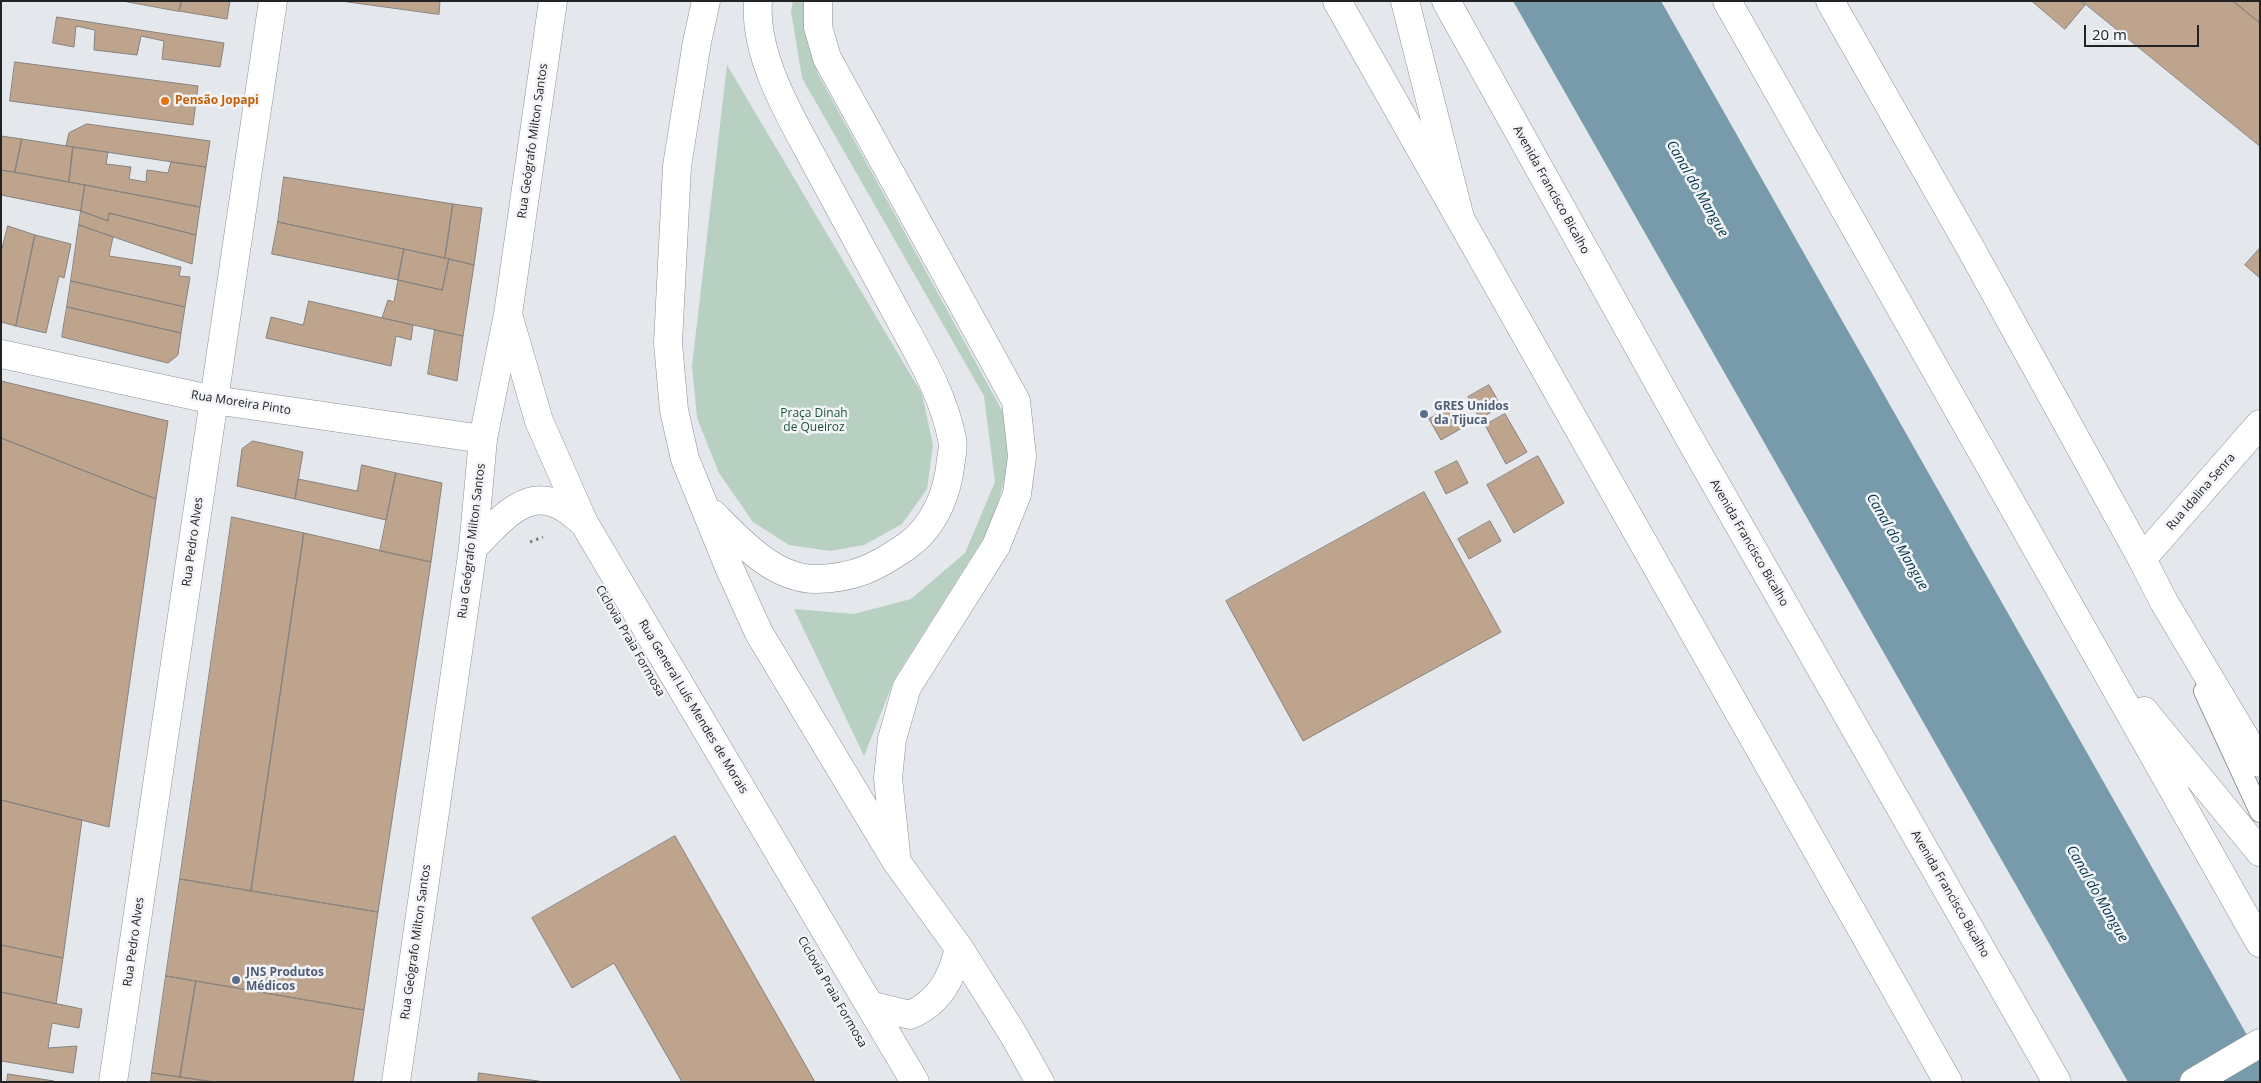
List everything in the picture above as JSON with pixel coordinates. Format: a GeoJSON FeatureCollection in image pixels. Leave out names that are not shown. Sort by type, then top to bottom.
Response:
{"type":"FeatureCollection","features":[{"type":"Feature","properties":{"kind":"main road","name":"Rua Pedro Alves"},"geometry":{"type":"LineString","coordinates":[[113,1082],[273,1]]}},
{"type":"Feature","properties":{"kind":"main road","name":"Rua Geógrafo Milton Santos"},"geometry":{"type":"LineString","coordinates":[[396,1082],[473,548],[484,439],[508,314],[553,1]]}},
{"type":"Feature","properties":{"kind":"main road"},"geometry":{"type":"LineString","coordinates":[[706,1],[697,42],[677,166],[668,343],[674,410],[685,459],[729,567],[759,633],[896,861],[958,948],[1013,1034],[1040,1082]]}},
{"type":"Feature","properties":{"kind":"main road"},"geometry":{"type":"LineString","coordinates":[[705,506],[749,551],[780,570],[812,579],[840,578],[865,571],[916,540],[936,514],[949,483],[953,441],[937,388],[786,109],[764,54],[758,1]]}},
{"type":"Feature","properties":{"kind":"main road"},"geometry":{"type":"LineString","coordinates":[[818,1],[818,27],[827,58],[1016,401],[1022,456],[1017,494],[996,546],[907,687],[892,739],[888,778],[896,861]]}},
{"type":"Feature","properties":{"kind":"main road"},"geometry":{"type":"LineString","coordinates":[[1337,1],[1948,1082]]}},
{"type":"Feature","properties":{"kind":"main road"},"geometry":{"type":"LineString","coordinates":[[1405,1],[1460,218]]}},
{"type":"Feature","properties":{"kind":"main road","name":"Avenida Francisco Bicalho"},"geometry":{"type":"LineString","coordinates":[[1446,1],[1692,442],[2057,1082]]}},
{"type":"Feature","properties":{"kind":"main road"},"geometry":{"type":"LineString","coordinates":[[1727,1],[2260,943]]}},
{"type":"Feature","properties":{"kind":"main road"},"geometry":{"type":"LineString","coordinates":[[1747,1],[1789,111]]}},
{"type":"Feature","properties":{"kind":"main road"},"geometry":{"type":"LineString","coordinates":[[1830,1],[1971,249],[2164,602],[2260,763]]}},
{"type":"Feature","properties":{"kind":"main road","name":"Rua General Luís Mendes de Morais"},"geometry":{"type":"LineString","coordinates":[[508,314],[539,421],[584,523],[916,1082]]}},
{"type":"Feature","properties":{"kind":"main road","name":"Rua Moreira Pinto"},"geometry":{"type":"LineString","coordinates":[[1,354],[214,400],[484,439]]}},
{"type":"Feature","properties":{"kind":"main road","name":"Rua Idalina Senra"},"geometry":{"type":"LineString","coordinates":[[2142,559],[2260,424]]}},
{"type":"Feature","properties":{"kind":"main road"},"geometry":{"type":"LineString","coordinates":[[473,548],[506,514],[527,502],[545,500],[560,505],[584,523]]}},
{"type":"Feature","properties":{"kind":"main road"},"geometry":{"type":"LineString","coordinates":[[2097,654],[2260,852]]}},
{"type":"Feature","properties":{"kind":"main road"},"geometry":{"type":"LineString","coordinates":[[870,1005],[910,1015],[925,1008],[942,991],[949,980],[958,948]]}},
{"type":"Feature","properties":{"kind":"main road"},"geometry":{"type":"LineString","coordinates":[[2194,1082],[2260,1043]]}},
{"type":"Feature","properties":{"kind":"lane"},"geometry":{"type":"LineString","coordinates":[[2164,602],[2260,812]]}},
{"type":"Feature","properties":{"kind":"path"},"geometry":{"type":"LineString","coordinates":[[526,544],[550,535]]}},
{"type":"Feature","properties":{"kind":"green space"},"geometry":{"type":"Polygon","coordinates":[[[793,1],[804,1],[804,29],[818,74],[1005,416],[1009,462],[993,523],[895,678],[864,756],[794,609],[854,614],[911,599],[965,553],[995,482],[984,396],[802,78],[791,11],[793,1]]]}},
{"type":"Feature","properties":{"kind":"green space","name":"Praça Dinah de Queiroz"},"geometry":{"type":"Polygon","coordinates":[[[727,65],[922,394],[933,445],[927,489],[902,524],[864,545],[830,551],[789,545],[753,522],[719,473],[697,418],[692,366],[727,65]]]}},
{"type":"Feature","properties":{"kind":"water","name":"Canal do Mangue"},"geometry":{"type":"Polygon","coordinates":[[[1513,1],[1661,1],[2260,1058],[2260,1082],[2128,1082],[1513,1]]]}},
{"type":"Feature","properties":{"kind":"building"},"geometry":{"type":"Polygon","coordinates":[[[123,1],[182,1],[179,11],[123,1]]]}},
{"type":"Feature","properties":{"kind":"building"},"geometry":{"type":"Polygon","coordinates":[[[182,1],[230,1],[227,19],[179,11],[182,1]]]}},
{"type":"Feature","properties":{"kind":"building"},"geometry":{"type":"Polygon","coordinates":[[[341,1],[440,1],[439,14],[341,1]]]}},
{"type":"Feature","properties":{"kind":"building"},"geometry":{"type":"Polygon","coordinates":[[[2032,1],[2080,1],[2085,5],[2065,29],[2032,1]]]}},
{"type":"Feature","properties":{"kind":"building"},"geometry":{"type":"Polygon","coordinates":[[[2082,1],[2233,1],[2260,23],[2260,146],[2082,1]]]}},
{"type":"Feature","properties":{"kind":"building"},"geometry":{"type":"Polygon","coordinates":[[[2233,1],[2260,1],[2260,23],[2233,1]]]}},
{"type":"Feature","properties":{"kind":"building"},"geometry":{"type":"Polygon","coordinates":[[[57,17],[224,43],[220,67],[162,59],[164,41],[141,36],[137,55],[94,50],[95,30],[76,26],[74,47],[53,43],[57,17]]]}},
{"type":"Feature","properties":{"kind":"building"},"geometry":{"type":"Polygon","coordinates":[[[15,62],[198,86],[193,125],[10,101],[15,62]]]}},
{"type":"Feature","properties":{"kind":"building"},"geometry":{"type":"Polygon","coordinates":[[[87,124],[210,141],[206,167],[66,146],[69,133],[87,124]]]}},
{"type":"Feature","properties":{"kind":"building"},"geometry":{"type":"Polygon","coordinates":[[[1,136],[22,139],[15,172],[1,170],[1,136]]]}},
{"type":"Feature","properties":{"kind":"building"},"geometry":{"type":"Polygon","coordinates":[[[22,139],[73,147],[69,182],[15,172],[22,139]]]}},
{"type":"Feature","properties":{"kind":"building"},"geometry":{"type":"Polygon","coordinates":[[[73,147],[108,152],[106,164],[131,167],[129,179],[146,182],[147,170],[168,173],[171,162],[206,167],[200,207],[69,182],[73,147]]]}},
{"type":"Feature","properties":{"kind":"building"},"geometry":{"type":"Polygon","coordinates":[[[1,170],[85,185],[81,211],[1,195],[1,170]]]}},
{"type":"Feature","properties":{"kind":"building"},"geometry":{"type":"Polygon","coordinates":[[[284,177],[453,204],[445,258],[278,222],[284,177]]]}},
{"type":"Feature","properties":{"kind":"building"},"geometry":{"type":"Polygon","coordinates":[[[85,185],[200,207],[196,235],[109,213],[108,221],[81,211],[85,185]]]}},
{"type":"Feature","properties":{"kind":"building"},"geometry":{"type":"Polygon","coordinates":[[[453,204],[482,208],[474,265],[445,258],[453,204]]]}},
{"type":"Feature","properties":{"kind":"building"},"geometry":{"type":"Polygon","coordinates":[[[81,211],[108,221],[109,213],[196,235],[192,264],[79,225],[81,211]]]}},
{"type":"Feature","properties":{"kind":"building"},"geometry":{"type":"Polygon","coordinates":[[[278,222],[404,249],[398,280],[272,254],[278,222]]]}},
{"type":"Feature","properties":{"kind":"building"},"geometry":{"type":"Polygon","coordinates":[[[79,225],[113,237],[109,256],[181,267],[179,276],[190,277],[185,307],[71,281],[79,225]]]}},
{"type":"Feature","properties":{"kind":"building"},"geometry":{"type":"Polygon","coordinates":[[[8,226],[35,235],[16,326],[1,322],[1,253],[8,226]]]}},
{"type":"Feature","properties":{"kind":"building"},"geometry":{"type":"Polygon","coordinates":[[[35,235],[71,244],[64,278],[59,276],[46,333],[16,326],[35,235]]]}},
{"type":"Feature","properties":{"kind":"building"},"geometry":{"type":"Polygon","coordinates":[[[2260,248],[2260,278],[2245,265],[2260,248]]]}},
{"type":"Feature","properties":{"kind":"building"},"geometry":{"type":"Polygon","coordinates":[[[404,249],[449,259],[442,290],[398,280],[404,249]]]}},
{"type":"Feature","properties":{"kind":"building"},"geometry":{"type":"Polygon","coordinates":[[[449,259],[474,265],[463,336],[382,318],[388,300],[394,302],[398,280],[442,290],[449,259]]]}},
{"type":"Feature","properties":{"kind":"building"},"geometry":{"type":"Polygon","coordinates":[[[71,281],[185,307],[181,333],[67,307],[71,281]]]}},
{"type":"Feature","properties":{"kind":"building"},"geometry":{"type":"Polygon","coordinates":[[[309,301],[413,325],[411,340],[396,336],[391,366],[266,338],[271,317],[303,325],[309,301]]]}},
{"type":"Feature","properties":{"kind":"building"},"geometry":{"type":"Polygon","coordinates":[[[67,307],[181,333],[178,355],[168,363],[62,337],[67,307]]]}},
{"type":"Feature","properties":{"kind":"building"},"geometry":{"type":"Polygon","coordinates":[[[435,330],[463,336],[457,381],[428,374],[435,330]]]}},
{"type":"Feature","properties":{"kind":"building"},"geometry":{"type":"Polygon","coordinates":[[[1,381],[168,421],[156,499],[1,438],[1,381]]]}},
{"type":"Feature","properties":{"kind":"building"},"geometry":{"type":"Polygon","coordinates":[[[1489,385],[1501,406],[1480,419],[1468,397],[1489,385]]]}},
{"type":"Feature","properties":{"kind":"building"},"geometry":{"type":"Polygon","coordinates":[[[1450,407],[1462,428],[1441,440],[1429,419],[1450,407]]]}},
{"type":"Feature","properties":{"kind":"building"},"geometry":{"type":"Polygon","coordinates":[[[1505,414],[1527,452],[1506,464],[1485,425],[1505,414]]]}},
{"type":"Feature","properties":{"kind":"building"},"geometry":{"type":"Polygon","coordinates":[[[1,438],[156,499],[109,827],[1,800],[1,438]]]}},
{"type":"Feature","properties":{"kind":"building"},"geometry":{"type":"Polygon","coordinates":[[[253,441],[303,452],[295,499],[237,486],[242,449],[253,441]]]}},
{"type":"Feature","properties":{"kind":"building"},"geometry":{"type":"Polygon","coordinates":[[[1538,456],[1564,503],[1514,533],[1487,485],[1538,456]]]}},
{"type":"Feature","properties":{"kind":"building"},"geometry":{"type":"Polygon","coordinates":[[[1457,461],[1468,483],[1446,494],[1435,472],[1457,461]]]}},
{"type":"Feature","properties":{"kind":"building"},"geometry":{"type":"Polygon","coordinates":[[[362,465],[396,473],[386,520],[295,499],[298,479],[357,491],[362,465]]]}},
{"type":"Feature","properties":{"kind":"building"},"geometry":{"type":"Polygon","coordinates":[[[396,473],[442,483],[431,562],[380,551],[396,473]]]}},
{"type":"Feature","properties":{"kind":"building"},"geometry":{"type":"Polygon","coordinates":[[[1424,492],[1501,632],[1303,741],[1226,601],[1424,492]]]}},
{"type":"Feature","properties":{"kind":"building"},"geometry":{"type":"Polygon","coordinates":[[[232,517],[304,533],[251,891],[180,879],[232,517]]]}},
{"type":"Feature","properties":{"kind":"building"},"geometry":{"type":"Polygon","coordinates":[[[1490,521],[1501,541],[1469,559],[1458,539],[1490,521]]]}},
{"type":"Feature","properties":{"kind":"building"},"geometry":{"type":"Polygon","coordinates":[[[304,533],[431,562],[378,912],[251,891],[304,533]]]}},
{"type":"Feature","properties":{"kind":"building"},"geometry":{"type":"Polygon","coordinates":[[[1,800],[82,820],[63,958],[1,945],[1,800]]]}},
{"type":"Feature","properties":{"kind":"building"},"geometry":{"type":"Polygon","coordinates":[[[675,836],[815,1082],[682,1082],[614,963],[572,988],[532,918],[675,836]]]}},
{"type":"Feature","properties":{"kind":"building"},"geometry":{"type":"Polygon","coordinates":[[[180,879],[378,912],[364,1010],[166,976],[180,879]]]}},
{"type":"Feature","properties":{"kind":"building"},"geometry":{"type":"Polygon","coordinates":[[[1,945],[63,958],[56,1004],[1,992],[1,945]]]}},
{"type":"Feature","properties":{"kind":"building"},"geometry":{"type":"Polygon","coordinates":[[[166,976],[196,981],[180,1077],[152,1073],[166,976]]]}},
{"type":"Feature","properties":{"kind":"building"},"geometry":{"type":"Polygon","coordinates":[[[196,981],[364,1010],[353,1082],[214,1082],[180,1077],[196,981]]]}},
{"type":"Feature","properties":{"kind":"building"},"geometry":{"type":"Polygon","coordinates":[[[1,992],[82,1009],[79,1028],[52,1023],[48,1048],[77,1046],[73,1073],[1,1061],[1,992]]]}},
{"type":"Feature","properties":{"kind":"building"},"geometry":{"type":"Polygon","coordinates":[[[152,1073],[180,1077],[214,1082],[151,1082],[152,1073]]]}},
{"type":"Feature","properties":{"kind":"building"},"geometry":{"type":"Polygon","coordinates":[[[479,1073],[545,1082],[478,1082],[479,1073]]]}},
{"type":"Feature","properties":{"kind":"building"},"geometry":{"type":"Polygon","coordinates":[[[8,1074],[54,1081],[54,1082],[7,1082],[8,1074]]]}},
{"type":"Feature","properties":{"kind":"place","name":"Pensão Jopapi"},"geometry":{"type":"Point","coordinates":[165,101]}},
{"type":"Feature","properties":{"kind":"place","name":"GRES Unidos da Tijuca"},"geometry":{"type":"Point","coordinates":[1424,414]}},
{"type":"Feature","properties":{"kind":"place","name":"JNS Produtos Médicos"},"geometry":{"type":"Point","coordinates":[236,980]}}]}
